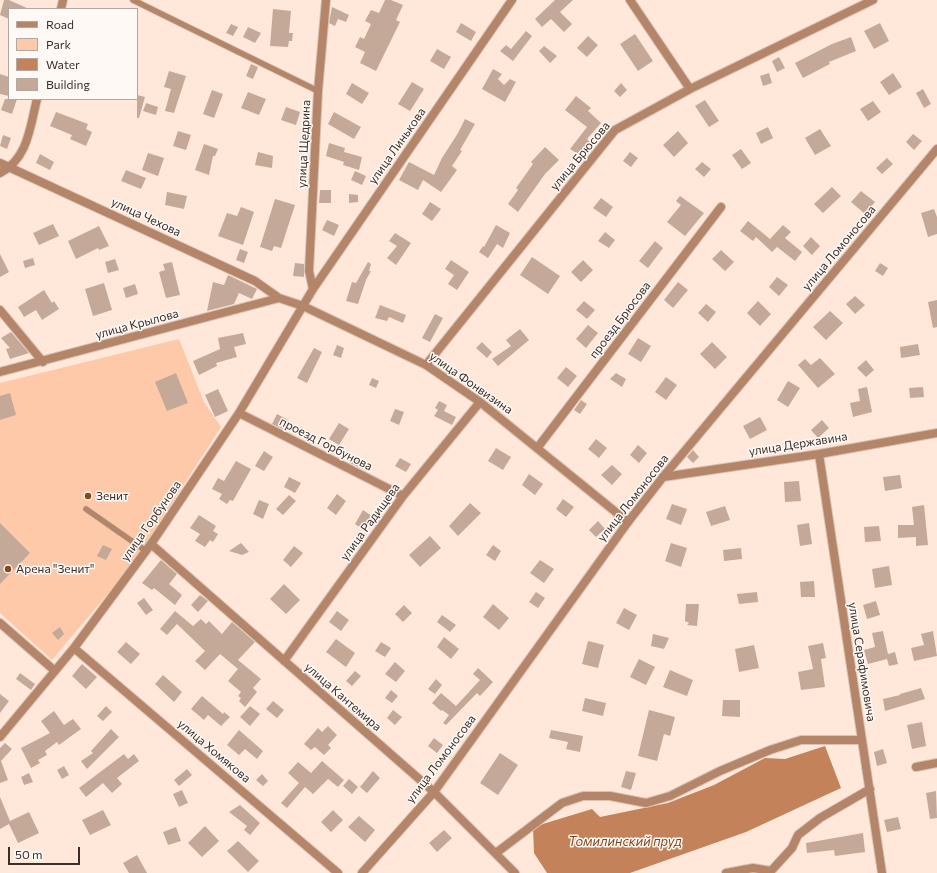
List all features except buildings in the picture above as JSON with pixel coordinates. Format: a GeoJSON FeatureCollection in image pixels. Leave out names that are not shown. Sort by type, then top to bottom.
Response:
{"type":"FeatureCollection","features":[{"type":"Feature","properties":{"kind":"street","name":"улица Щедрина"},"geometry":{"type":"LineString","coordinates":[[313,289],[309,271],[318,92],[326,0]]}},
{"type":"Feature","properties":{"kind":"street","name":"улица Линькова"},"geometry":{"type":"LineString","coordinates":[[303,306],[313,289],[512,0]]}},
{"type":"Feature","properties":{"kind":"street"},"geometry":{"type":"LineString","coordinates":[[630,0],[690,89]]}},
{"type":"Feature","properties":{"kind":"street","name":"улица Брюсова"},"geometry":{"type":"LineString","coordinates":[[426,365],[614,130],[690,89],[873,0]]}},
{"type":"Feature","properties":{"kind":"street"},"geometry":{"type":"LineString","coordinates":[[0,173],[10,168],[24,150],[38,100]]}},
{"type":"Feature","properties":{"kind":"street","name":"улица Ломоносова"},"geometry":{"type":"LineString","coordinates":[[362,873],[434,792],[628,522],[663,477],[937,149]]}},
{"type":"Feature","properties":{"kind":"street","name":"улица Чехова"},"geometry":{"type":"LineString","coordinates":[[0,163],[254,280],[279,298]]}},
{"type":"Feature","properties":{"kind":"street","name":"проезд Брюсова"},"geometry":{"type":"LineString","coordinates":[[538,447],[721,208]]}},
{"type":"Feature","properties":{"kind":"street","name":"улица Фонвизина"},"geometry":{"type":"LineString","coordinates":[[279,298],[303,306],[426,365],[480,402],[538,447],[628,522]]}},
{"type":"Feature","properties":{"kind":"street","name":"улица Крылова"},"geometry":{"type":"LineString","coordinates":[[0,372],[43,362],[279,298]]}},
{"type":"Feature","properties":{"kind":"street","name":"улица Горбунова"},"geometry":{"type":"LineString","coordinates":[[0,737],[74,648],[151,544],[238,413],[303,306]]}},
{"type":"Feature","properties":{"kind":"street"},"geometry":{"type":"LineString","coordinates":[[0,310],[43,362]]}},
{"type":"Feature","properties":{"kind":"street","name":"улица Радищева"},"geometry":{"type":"LineString","coordinates":[[284,661],[403,496],[480,402]]}},
{"type":"Feature","properties":{"kind":"street","name":"проезд Горбунова"},"geometry":{"type":"LineString","coordinates":[[238,413],[403,496]]}},
{"type":"Feature","properties":{"kind":"street","name":"улица Державина"},"geometry":{"type":"LineString","coordinates":[[663,477],[819,454],[937,433]]}},
{"type":"Feature","properties":{"kind":"street","name":"улица Серафимовича"},"geometry":{"type":"LineString","coordinates":[[819,454],[882,873]]}},
{"type":"Feature","properties":{"kind":"street","name":"улица Кантемира"},"geometry":{"type":"LineString","coordinates":[[151,544],[434,792],[515,873]]}},
{"type":"Feature","properties":{"kind":"street"},"geometry":{"type":"LineString","coordinates":[[0,623],[55,671]]}},
{"type":"Feature","properties":{"kind":"street","name":"улица Хомякова"},"geometry":{"type":"LineString","coordinates":[[74,648],[338,873]]}},
{"type":"Feature","properties":{"kind":"street"},"geometry":{"type":"LineString","coordinates":[[496,853],[562,803],[583,796],[610,796],[646,803],[670,796],[720,771],[770,750],[801,740],[862,740]]}},
{"type":"Feature","properties":{"kind":"street"},"geometry":{"type":"LineString","coordinates":[[916,767],[937,763]]}},
{"type":"Feature","properties":{"kind":"street"},"geometry":{"type":"LineString","coordinates":[[726,873],[753,868],[771,872],[792,848],[798,836],[820,818],[870,789]]}},
{"type":"Feature","properties":{"kind":"lane"},"geometry":{"type":"LineString","coordinates":[[133,0],[318,92]]}},
{"type":"Feature","properties":{"kind":"lane"},"geometry":{"type":"LineString","coordinates":[[86,509],[129,537],[146,551]]}},
{"type":"Feature","properties":{"kind":"green space","name":"Зенит"},"geometry":{"type":"Polygon","coordinates":[[[179,339],[204,402],[221,427],[132,565],[52,660],[0,613],[0,383],[179,339]]]}},
{"type":"Feature","properties":{"kind":"water","name":"Томилинский пруд"},"geometry":{"type":"Polygon","coordinates":[[[825,746],[841,788],[746,832],[630,873],[547,873],[534,853],[533,827],[592,809],[600,817],[668,803],[714,785],[765,758],[785,759],[825,746]]]}},
{"type":"Feature","properties":{"kind":"place","name":"Зенит"},"geometry":{"type":"Point","coordinates":[88,496]}},
{"type":"Feature","properties":{"kind":"place","name":"Арена \"Зенит\""},"geometry":{"type":"Point","coordinates":[8,569]}}]}
